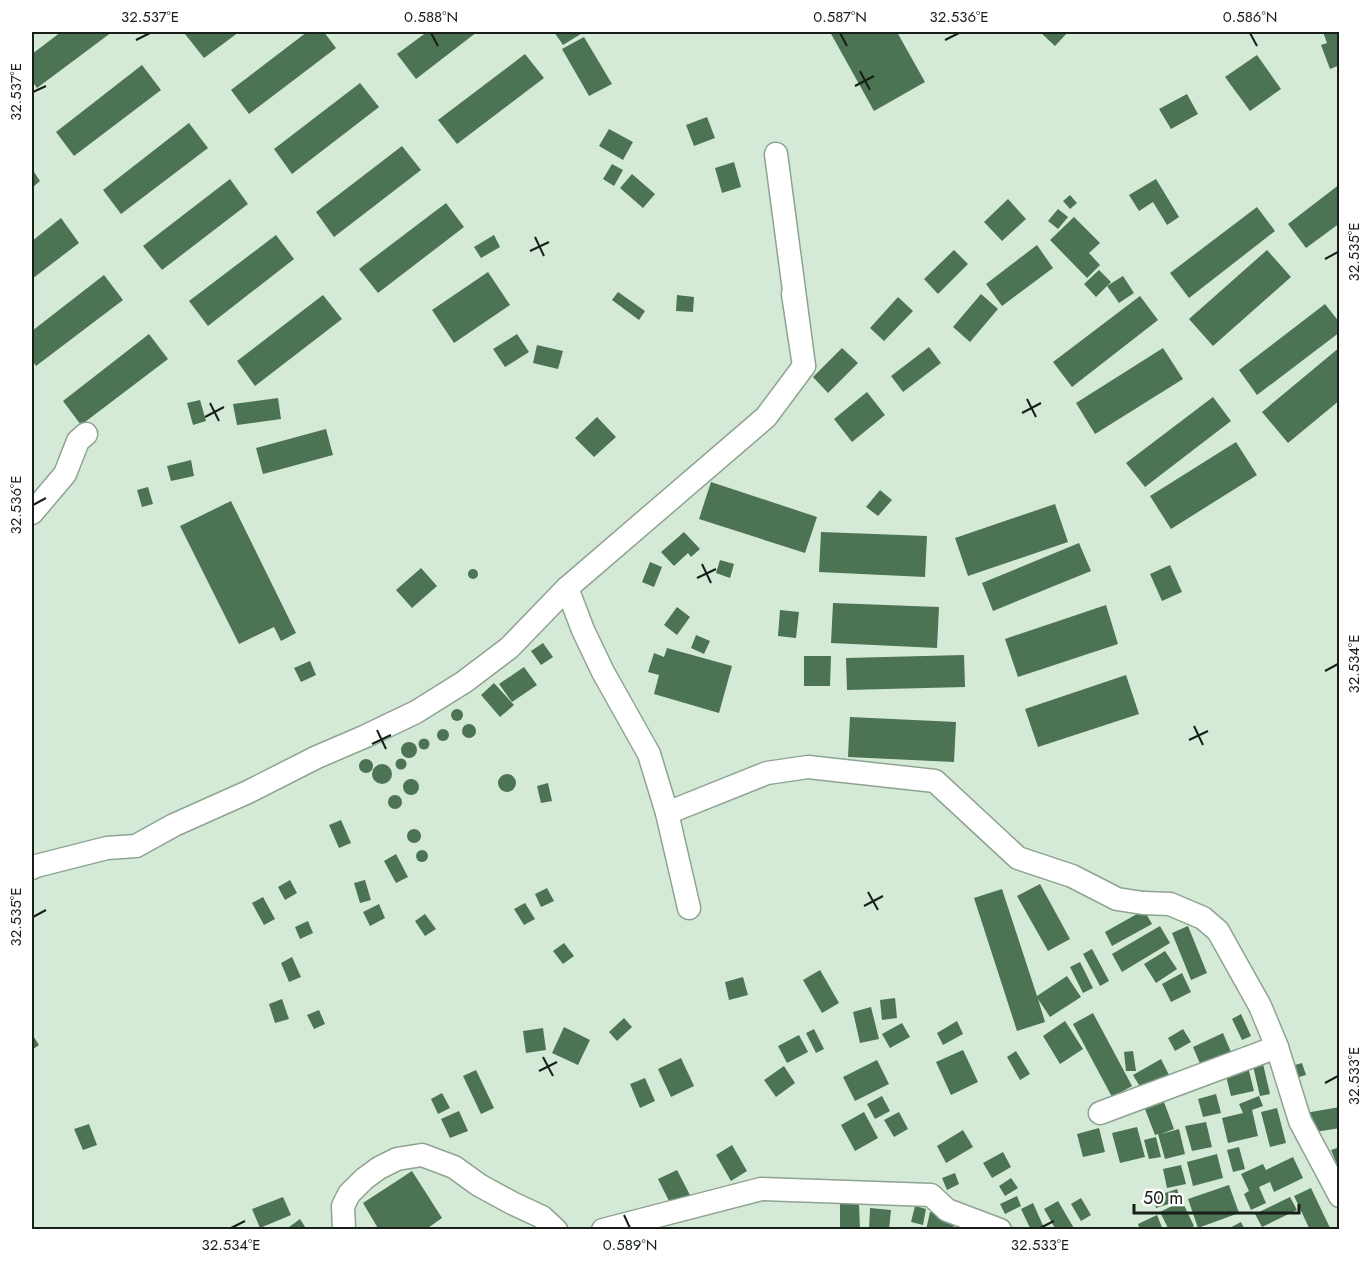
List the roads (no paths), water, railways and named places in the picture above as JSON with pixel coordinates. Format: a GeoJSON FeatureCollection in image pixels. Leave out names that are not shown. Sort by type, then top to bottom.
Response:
{"type":"FeatureCollection","features":[{"type":"Feature","properties":{"kind":"street"},"geometry":{"type":"LineString","coordinates":[[32,868],[107,848],[136,846],[174,825],[416,712],[464,682],[508,648],[567,588],[766,417],[804,366],[776,154]]}},
{"type":"Feature","properties":{"kind":"street"},"geometry":{"type":"LineString","coordinates":[[793,294],[804,366]]}},
{"type":"Feature","properties":{"kind":"street"},"geometry":{"type":"LineString","coordinates":[[32,513],[65,474],[78,441],[86,434]]}},
{"type":"Feature","properties":{"kind":"street"},"geometry":{"type":"LineString","coordinates":[[567,588],[603,672],[649,754],[667,813],[689,908]]}},
{"type":"Feature","properties":{"kind":"street"},"geometry":{"type":"LineString","coordinates":[[667,813],[766,773],[808,767],[935,781],[1018,858],[1072,876],[1117,899],[1170,904],[1203,918],[1218,931],[1260,1006],[1278,1047],[1300,1121],[1340,1196]]}},
{"type":"Feature","properties":{"kind":"street"},"geometry":{"type":"LineString","coordinates":[[1100,1113],[1278,1047]]}},
{"type":"Feature","properties":{"kind":"street"},"geometry":{"type":"LineString","coordinates":[[344,1230],[343,1206],[349,1194],[364,1179],[397,1159],[422,1155],[454,1167],[479,1185],[542,1217],[556,1230]]}},
{"type":"Feature","properties":{"kind":"street"},"geometry":{"type":"LineString","coordinates":[[603,1230],[761,1189],[931,1195],[947,1210],[1000,1230]]}}]}
